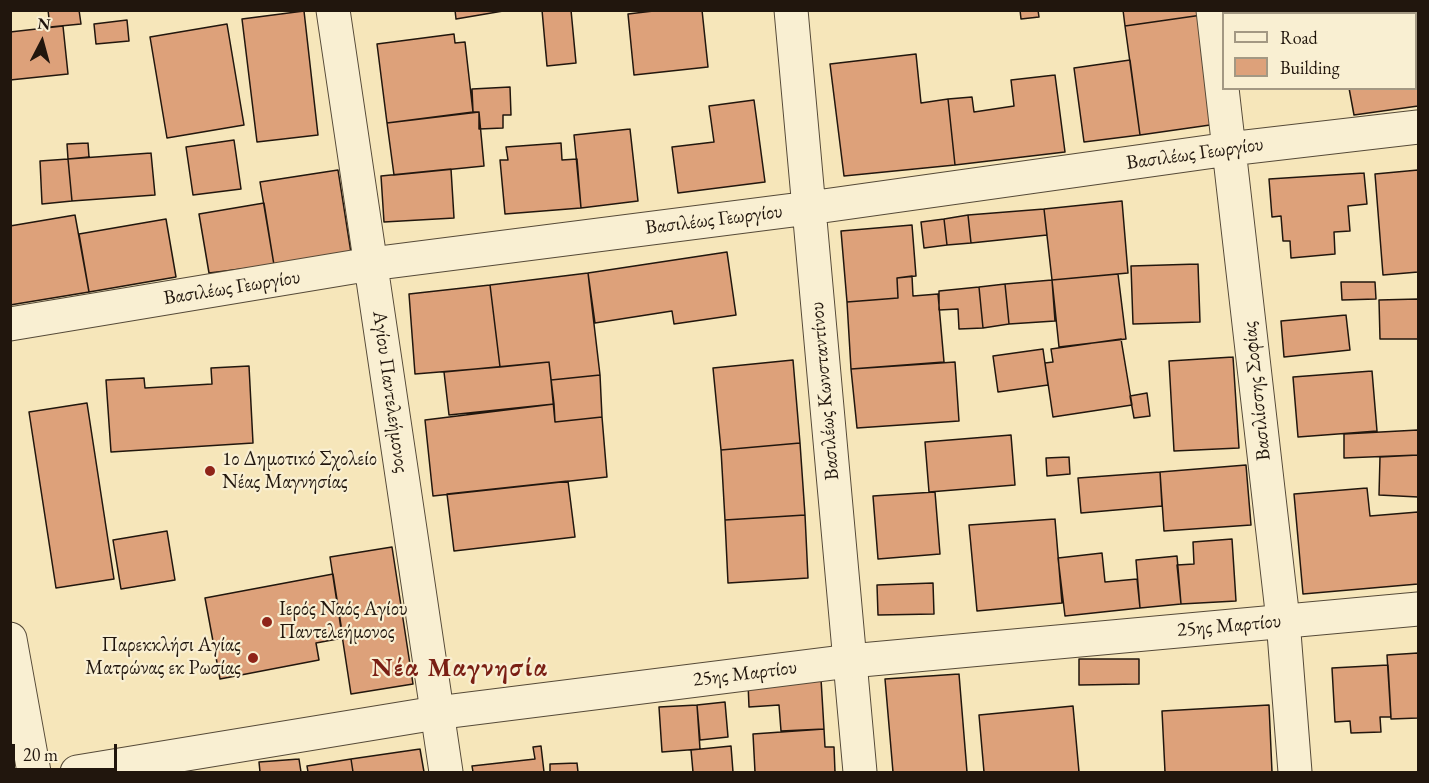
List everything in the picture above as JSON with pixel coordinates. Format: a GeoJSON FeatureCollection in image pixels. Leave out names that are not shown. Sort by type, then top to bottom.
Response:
{"type":"FeatureCollection","features":[{"type":"Feature","properties":{"kind":"street","name":"Αγίου Παντελεήμονος"},"geometry":{"type":"LineString","coordinates":[[333,10],[446,772]]}},
{"type":"Feature","properties":{"kind":"street","name":"Βασιλέως Κωνσταντίνου"},"geometry":{"type":"LineString","coordinates":[[791,10],[860,772]]}},
{"type":"Feature","properties":{"kind":"street","name":"Βασιλίσσης Σοφίας"},"geometry":{"type":"LineString","coordinates":[[1213,10],[1222,88]]}},
{"type":"Feature","properties":{"kind":"street","name":"Βασιλίσσης Σοφίας"},"geometry":{"type":"LineString","coordinates":[[1222,90],[1283,620],[1295,772]]}},
{"type":"Feature","properties":{"kind":"street","name":"Βασιλέως Γεωργίου"},"geometry":{"type":"LineString","coordinates":[[10,324],[371,264],[809,208],[1229,149],[1419,127]]}},
{"type":"Feature","properties":{"kind":"street","name":"25ης Μαρτίου"},"geometry":{"type":"LineString","coordinates":[[77,772],[436,712],[850,661],[1419,609]]}},
{"type":"Feature","properties":{"kind":"street"},"geometry":{"type":"LineString","coordinates":[[10,639],[34,772]]}},
{"type":"Feature","properties":{"kind":"building"},"geometry":{"type":"Polygon","coordinates":[[[48,10],[79,10],[81,24],[50,27],[48,10]]]}},
{"type":"Feature","properties":{"kind":"building"},"geometry":{"type":"Polygon","coordinates":[[[455,10],[509,10],[456,19],[455,10]]]}},
{"type":"Feature","properties":{"kind":"building"},"geometry":{"type":"Polygon","coordinates":[[[542,10],[571,10],[576,63],[547,66],[542,10]]]}},
{"type":"Feature","properties":{"kind":"building"},"geometry":{"type":"Polygon","coordinates":[[[662,10],[702,10],[708,67],[634,75],[628,14],[662,10]]]}},
{"type":"Feature","properties":{"kind":"building"},"geometry":{"type":"Polygon","coordinates":[[[1020,10],[1038,10],[1039,17],[1021,19],[1020,10]]]}},
{"type":"Feature","properties":{"kind":"building"},"geometry":{"type":"Polygon","coordinates":[[[1123,10],[1201,10],[1202,15],[1125,26],[1123,10]]]}},
{"type":"Feature","properties":{"kind":"building"},"geometry":{"type":"Polygon","coordinates":[[[1254,10],[1323,10],[1324,12],[1254,12],[1254,10]]]}},
{"type":"Feature","properties":{"kind":"building"},"geometry":{"type":"Polygon","coordinates":[[[1418,10],[1418,106],[1354,115],[1349,90],[1417,90],[1417,12],[1362,12],[1418,10]]]}},
{"type":"Feature","properties":{"kind":"building"},"geometry":{"type":"Polygon","coordinates":[[[304,11],[318,135],[257,142],[242,19],[304,11]]]}},
{"type":"Feature","properties":{"kind":"building"},"geometry":{"type":"Polygon","coordinates":[[[1202,15],[1217,124],[1140,135],[1125,26],[1202,15]]]}},
{"type":"Feature","properties":{"kind":"building"},"geometry":{"type":"Polygon","coordinates":[[[127,20],[129,41],[96,44],[94,24],[127,20]]]}},
{"type":"Feature","properties":{"kind":"building"},"geometry":{"type":"Polygon","coordinates":[[[227,24],[244,125],[167,138],[150,37],[227,24]]]}},
{"type":"Feature","properties":{"kind":"building"},"geometry":{"type":"Polygon","coordinates":[[[63,26],[68,74],[10,80],[10,32],[63,26]]]}},
{"type":"Feature","properties":{"kind":"building"},"geometry":{"type":"Polygon","coordinates":[[[454,34],[455,43],[465,42],[473,112],[387,123],[377,44],[454,34]]]}},
{"type":"Feature","properties":{"kind":"building"},"geometry":{"type":"Polygon","coordinates":[[[916,54],[921,103],[948,99],[955,165],[844,176],[830,64],[916,54]]]}},
{"type":"Feature","properties":{"kind":"building"},"geometry":{"type":"Polygon","coordinates":[[[1130,60],[1140,135],[1084,142],[1074,68],[1130,60]]]}},
{"type":"Feature","properties":{"kind":"building"},"geometry":{"type":"Polygon","coordinates":[[[1055,75],[1065,152],[955,165],[948,99],[972,97],[974,112],[1014,106],[1011,80],[1055,75]]]}},
{"type":"Feature","properties":{"kind":"building"},"geometry":{"type":"Polygon","coordinates":[[[510,87],[511,115],[503,115],[503,128],[479,129],[479,112],[473,112],[472,89],[510,87]]]}},
{"type":"Feature","properties":{"kind":"building"},"geometry":{"type":"Polygon","coordinates":[[[754,100],[765,182],[678,193],[672,147],[714,142],[709,106],[754,100]]]}},
{"type":"Feature","properties":{"kind":"building"},"geometry":{"type":"Polygon","coordinates":[[[479,112],[484,166],[394,175],[387,123],[479,112]]]}},
{"type":"Feature","properties":{"kind":"building"},"geometry":{"type":"Polygon","coordinates":[[[630,129],[638,201],[581,208],[574,135],[630,129]]]}},
{"type":"Feature","properties":{"kind":"building"},"geometry":{"type":"Polygon","coordinates":[[[234,140],[241,189],[193,195],[186,147],[234,140]]]}},
{"type":"Feature","properties":{"kind":"building"},"geometry":{"type":"Polygon","coordinates":[[[88,143],[89,157],[68,159],[67,144],[88,143]]]}},
{"type":"Feature","properties":{"kind":"building"},"geometry":{"type":"Polygon","coordinates":[[[561,143],[562,160],[577,159],[581,208],[505,214],[500,160],[508,160],[506,147],[561,143]]]}},
{"type":"Feature","properties":{"kind":"building"},"geometry":{"type":"Polygon","coordinates":[[[151,153],[155,195],[72,201],[68,159],[151,153]]]}},
{"type":"Feature","properties":{"kind":"building"},"geometry":{"type":"Polygon","coordinates":[[[68,159],[72,201],[42,204],[40,161],[68,159]]]}},
{"type":"Feature","properties":{"kind":"building"},"geometry":{"type":"Polygon","coordinates":[[[451,169],[454,218],[384,222],[381,176],[451,169]]]}},
{"type":"Feature","properties":{"kind":"building"},"geometry":{"type":"Polygon","coordinates":[[[338,170],[351,253],[274,265],[260,182],[338,170]]]}},
{"type":"Feature","properties":{"kind":"building"},"geometry":{"type":"Polygon","coordinates":[[[1418,170],[1418,272],[1383,275],[1375,174],[1418,170]]]}},
{"type":"Feature","properties":{"kind":"building"},"geometry":{"type":"Polygon","coordinates":[[[1364,173],[1367,204],[1348,206],[1350,231],[1334,232],[1335,254],[1291,258],[1290,241],[1283,241],[1281,216],[1272,217],[1269,179],[1364,173]]]}},
{"type":"Feature","properties":{"kind":"building"},"geometry":{"type":"Polygon","coordinates":[[[1122,201],[1128,273],[1052,280],[1044,209],[1122,201]]]}},
{"type":"Feature","properties":{"kind":"building"},"geometry":{"type":"Polygon","coordinates":[[[264,203],[274,265],[209,273],[199,214],[264,203]]]}},
{"type":"Feature","properties":{"kind":"building"},"geometry":{"type":"Polygon","coordinates":[[[1044,209],[1047,235],[971,243],[968,215],[1044,209]]]}},
{"type":"Feature","properties":{"kind":"building"},"geometry":{"type":"Polygon","coordinates":[[[75,215],[89,292],[10,305],[10,226],[75,215]]]}},
{"type":"Feature","properties":{"kind":"building"},"geometry":{"type":"Polygon","coordinates":[[[968,215],[971,243],[947,245],[944,219],[968,215]]]}},
{"type":"Feature","properties":{"kind":"building"},"geometry":{"type":"Polygon","coordinates":[[[166,219],[176,277],[89,292],[79,234],[166,219]]]}},
{"type":"Feature","properties":{"kind":"building"},"geometry":{"type":"Polygon","coordinates":[[[944,219],[947,245],[924,248],[921,222],[944,219]]]}},
{"type":"Feature","properties":{"kind":"building"},"geometry":{"type":"Polygon","coordinates":[[[912,225],[916,276],[897,278],[898,298],[847,302],[841,231],[912,225]]]}},
{"type":"Feature","properties":{"kind":"building"},"geometry":{"type":"Polygon","coordinates":[[[727,252],[736,315],[674,324],[672,311],[595,323],[588,273],[727,252]]]}},
{"type":"Feature","properties":{"kind":"building"},"geometry":{"type":"Polygon","coordinates":[[[1198,264],[1200,322],[1133,324],[1131,266],[1198,264]]]}},
{"type":"Feature","properties":{"kind":"building"},"geometry":{"type":"Polygon","coordinates":[[[588,273],[600,375],[551,380],[549,362],[500,367],[490,285],[588,273]]]}},
{"type":"Feature","properties":{"kind":"building"},"geometry":{"type":"Polygon","coordinates":[[[1118,274],[1126,339],[1059,347],[1052,280],[1118,274]]]}},
{"type":"Feature","properties":{"kind":"building"},"geometry":{"type":"Polygon","coordinates":[[[912,276],[913,296],[938,294],[944,362],[851,369],[847,302],[898,298],[897,278],[912,276]]]}},
{"type":"Feature","properties":{"kind":"building"},"geometry":{"type":"Polygon","coordinates":[[[1052,280],[1055,321],[1009,324],[1005,284],[1052,280]]]}},
{"type":"Feature","properties":{"kind":"building"},"geometry":{"type":"Polygon","coordinates":[[[1341,282],[1375,282],[1376,299],[1342,300],[1341,282]]]}},
{"type":"Feature","properties":{"kind":"building"},"geometry":{"type":"Polygon","coordinates":[[[1005,284],[1009,324],[983,328],[979,287],[1005,284]]]}},
{"type":"Feature","properties":{"kind":"building"},"geometry":{"type":"Polygon","coordinates":[[[490,285],[500,367],[415,374],[409,294],[490,285]]]}},
{"type":"Feature","properties":{"kind":"building"},"geometry":{"type":"Polygon","coordinates":[[[979,287],[983,328],[959,329],[958,309],[939,310],[939,291],[979,287]]]}},
{"type":"Feature","properties":{"kind":"building"},"geometry":{"type":"Polygon","coordinates":[[[1418,299],[1418,339],[1380,339],[1379,300],[1418,299]]]}},
{"type":"Feature","properties":{"kind":"building"},"geometry":{"type":"Polygon","coordinates":[[[1346,315],[1350,350],[1284,357],[1281,321],[1346,315]]]}},
{"type":"Feature","properties":{"kind":"building"},"geometry":{"type":"Polygon","coordinates":[[[1121,339],[1132,405],[1053,417],[1045,363],[1053,362],[1051,349],[1121,339]]]}},
{"type":"Feature","properties":{"kind":"building"},"geometry":{"type":"Polygon","coordinates":[[[1043,349],[1048,385],[998,392],[993,356],[1043,349]]]}},
{"type":"Feature","properties":{"kind":"building"},"geometry":{"type":"Polygon","coordinates":[[[1233,357],[1239,448],[1174,451],[1169,361],[1233,357]]]}},
{"type":"Feature","properties":{"kind":"building"},"geometry":{"type":"Polygon","coordinates":[[[793,360],[800,443],[721,450],[713,368],[793,360]]]}},
{"type":"Feature","properties":{"kind":"building"},"geometry":{"type":"Polygon","coordinates":[[[549,362],[554,404],[449,415],[444,372],[549,362]]]}},
{"type":"Feature","properties":{"kind":"building"},"geometry":{"type":"Polygon","coordinates":[[[955,362],[959,421],[857,428],[851,369],[955,362]]]}},
{"type":"Feature","properties":{"kind":"building"},"geometry":{"type":"Polygon","coordinates":[[[249,366],[253,443],[111,452],[106,380],[144,378],[145,388],[212,384],[211,368],[249,366]]]}},
{"type":"Feature","properties":{"kind":"building"},"geometry":{"type":"Polygon","coordinates":[[[1372,371],[1377,431],[1298,437],[1293,377],[1372,371]]]}},
{"type":"Feature","properties":{"kind":"building"},"geometry":{"type":"Polygon","coordinates":[[[600,375],[602,417],[555,422],[551,380],[600,375]]]}},
{"type":"Feature","properties":{"kind":"building"},"geometry":{"type":"Polygon","coordinates":[[[1147,393],[1150,416],[1134,418],[1130,396],[1147,393]]]}},
{"type":"Feature","properties":{"kind":"building"},"geometry":{"type":"Polygon","coordinates":[[[87,403],[114,579],[56,588],[29,412],[87,403]]]}},
{"type":"Feature","properties":{"kind":"building"},"geometry":{"type":"Polygon","coordinates":[[[554,404],[555,422],[602,417],[607,477],[433,496],[425,420],[554,404]]]}},
{"type":"Feature","properties":{"kind":"building"},"geometry":{"type":"Polygon","coordinates":[[[1418,430],[1418,455],[1344,458],[1344,434],[1418,430]]]}},
{"type":"Feature","properties":{"kind":"building"},"geometry":{"type":"Polygon","coordinates":[[[1011,435],[1015,485],[929,492],[925,442],[1011,435]]]}},
{"type":"Feature","properties":{"kind":"building"},"geometry":{"type":"Polygon","coordinates":[[[800,443],[805,515],[725,520],[721,450],[800,443]]]}},
{"type":"Feature","properties":{"kind":"building"},"geometry":{"type":"Polygon","coordinates":[[[1418,455],[1418,497],[1379,495],[1380,457],[1418,455]]]}},
{"type":"Feature","properties":{"kind":"building"},"geometry":{"type":"Polygon","coordinates":[[[1069,457],[1070,474],[1047,476],[1046,458],[1069,457]]]}},
{"type":"Feature","properties":{"kind":"building"},"geometry":{"type":"Polygon","coordinates":[[[1246,465],[1251,525],[1164,531],[1160,472],[1246,465]]]}},
{"type":"Feature","properties":{"kind":"building"},"geometry":{"type":"Polygon","coordinates":[[[1160,472],[1162,506],[1081,513],[1078,478],[1160,472]]]}},
{"type":"Feature","properties":{"kind":"building"},"geometry":{"type":"Polygon","coordinates":[[[568,481],[575,537],[454,551],[447,494],[568,481]]]}},
{"type":"Feature","properties":{"kind":"building"},"geometry":{"type":"Polygon","coordinates":[[[1367,488],[1370,516],[1418,512],[1418,584],[1303,594],[1294,494],[1367,488]]]}},
{"type":"Feature","properties":{"kind":"building"},"geometry":{"type":"Polygon","coordinates":[[[935,492],[940,554],[878,559],[873,496],[935,492]]]}},
{"type":"Feature","properties":{"kind":"building"},"geometry":{"type":"Polygon","coordinates":[[[805,515],[808,578],[728,583],[725,520],[805,515]]]}},
{"type":"Feature","properties":{"kind":"building"},"geometry":{"type":"Polygon","coordinates":[[[1055,519],[1062,603],[977,611],[969,525],[1055,519]]]}},
{"type":"Feature","properties":{"kind":"building"},"geometry":{"type":"Polygon","coordinates":[[[167,531],[175,580],[121,589],[113,540],[167,531]]]}},
{"type":"Feature","properties":{"kind":"building"},"geometry":{"type":"Polygon","coordinates":[[[1232,539],[1236,601],[1181,604],[1177,565],[1194,564],[1193,542],[1232,539]]]}},
{"type":"Feature","properties":{"kind":"building"},"geometry":{"type":"Polygon","coordinates":[[[392,547],[413,684],[351,694],[330,557],[392,547]]]}},
{"type":"Feature","properties":{"kind":"building"},"geometry":{"type":"Polygon","coordinates":[[[1102,553],[1105,582],[1137,579],[1140,608],[1065,616],[1058,558],[1102,553]]]}},
{"type":"Feature","properties":{"kind":"building"},"geometry":{"type":"Polygon","coordinates":[[[1177,556],[1181,604],[1140,608],[1136,560],[1177,556]]]}},
{"type":"Feature","properties":{"kind":"building"},"geometry":{"type":"Polygon","coordinates":[[[333,574],[343,638],[316,643],[319,660],[220,679],[205,598],[333,574]]]}},
{"type":"Feature","properties":{"kind":"building"},"geometry":{"type":"Polygon","coordinates":[[[933,583],[934,614],[878,615],[877,585],[933,583]]]}},
{"type":"Feature","properties":{"kind":"building"},"geometry":{"type":"Polygon","coordinates":[[[1418,653],[1418,718],[1391,719],[1387,655],[1418,653]]]}},
{"type":"Feature","properties":{"kind":"building"},"geometry":{"type":"Polygon","coordinates":[[[1079,659],[1139,659],[1139,684],[1079,685],[1079,659]]]}},
{"type":"Feature","properties":{"kind":"building"},"geometry":{"type":"Polygon","coordinates":[[[1388,665],[1391,717],[1380,717],[1381,732],[1351,733],[1350,721],[1335,722],[1332,668],[1388,665]]]}},
{"type":"Feature","properties":{"kind":"building"},"geometry":{"type":"Polygon","coordinates":[[[959,674],[967,772],[893,772],[885,679],[959,674]]]}},
{"type":"Feature","properties":{"kind":"building"},"geometry":{"type":"Polygon","coordinates":[[[821,679],[824,729],[781,731],[779,705],[749,707],[748,683],[821,679]]]}},
{"type":"Feature","properties":{"kind":"building"},"geometry":{"type":"Polygon","coordinates":[[[725,702],[728,737],[700,740],[697,705],[725,702]]]}},
{"type":"Feature","properties":{"kind":"building"},"geometry":{"type":"Polygon","coordinates":[[[697,705],[700,749],[662,752],[659,707],[697,705]]]}},
{"type":"Feature","properties":{"kind":"building"},"geometry":{"type":"Polygon","coordinates":[[[1269,705],[1272,772],[1165,772],[1162,711],[1269,705]]]}},
{"type":"Feature","properties":{"kind":"building"},"geometry":{"type":"Polygon","coordinates":[[[1073,706],[1079,772],[984,772],[979,715],[1073,706]]]}},
{"type":"Feature","properties":{"kind":"building"},"geometry":{"type":"Polygon","coordinates":[[[824,729],[825,747],[834,747],[835,772],[755,772],[753,734],[824,729]]]}},
{"type":"Feature","properties":{"kind":"building"},"geometry":{"type":"Polygon","coordinates":[[[541,746],[544,772],[473,772],[472,766],[535,759],[533,747],[541,746]]]}},
{"type":"Feature","properties":{"kind":"building"},"geometry":{"type":"Polygon","coordinates":[[[731,746],[733,772],[693,772],[691,750],[731,746]]]}},
{"type":"Feature","properties":{"kind":"building"},"geometry":{"type":"Polygon","coordinates":[[[420,749],[424,772],[353,772],[351,759],[420,749]]]}},
{"type":"Feature","properties":{"kind":"building"},"geometry":{"type":"Polygon","coordinates":[[[299,759],[301,772],[260,772],[259,762],[299,759]]]}},
{"type":"Feature","properties":{"kind":"building"},"geometry":{"type":"Polygon","coordinates":[[[351,759],[353,772],[308,772],[307,766],[351,759]]]}},
{"type":"Feature","properties":{"kind":"building"},"geometry":{"type":"Polygon","coordinates":[[[577,763],[578,772],[550,772],[550,764],[577,763]]]}},
{"type":"Feature","properties":{"kind":"place","name":"1ο Δημοτικό Σχολείο Νέας Μαγνησίας"},"geometry":{"type":"Point","coordinates":[210,471]}},
{"type":"Feature","properties":{"kind":"place","name":"Ιερός Ναός Αγίου Παντελεήμονος"},"geometry":{"type":"Point","coordinates":[267,622]}},
{"type":"Feature","properties":{"kind":"place","name":"Παρεκκλήσι Αγίας Ματρώνας εκ Ρωσίας"},"geometry":{"type":"Point","coordinates":[253,658]}},
{"type":"Feature","properties":{"kind":"district","name":"Νέα Μαγνησία"},"geometry":{"type":"Point","coordinates":[460,669]}}]}
